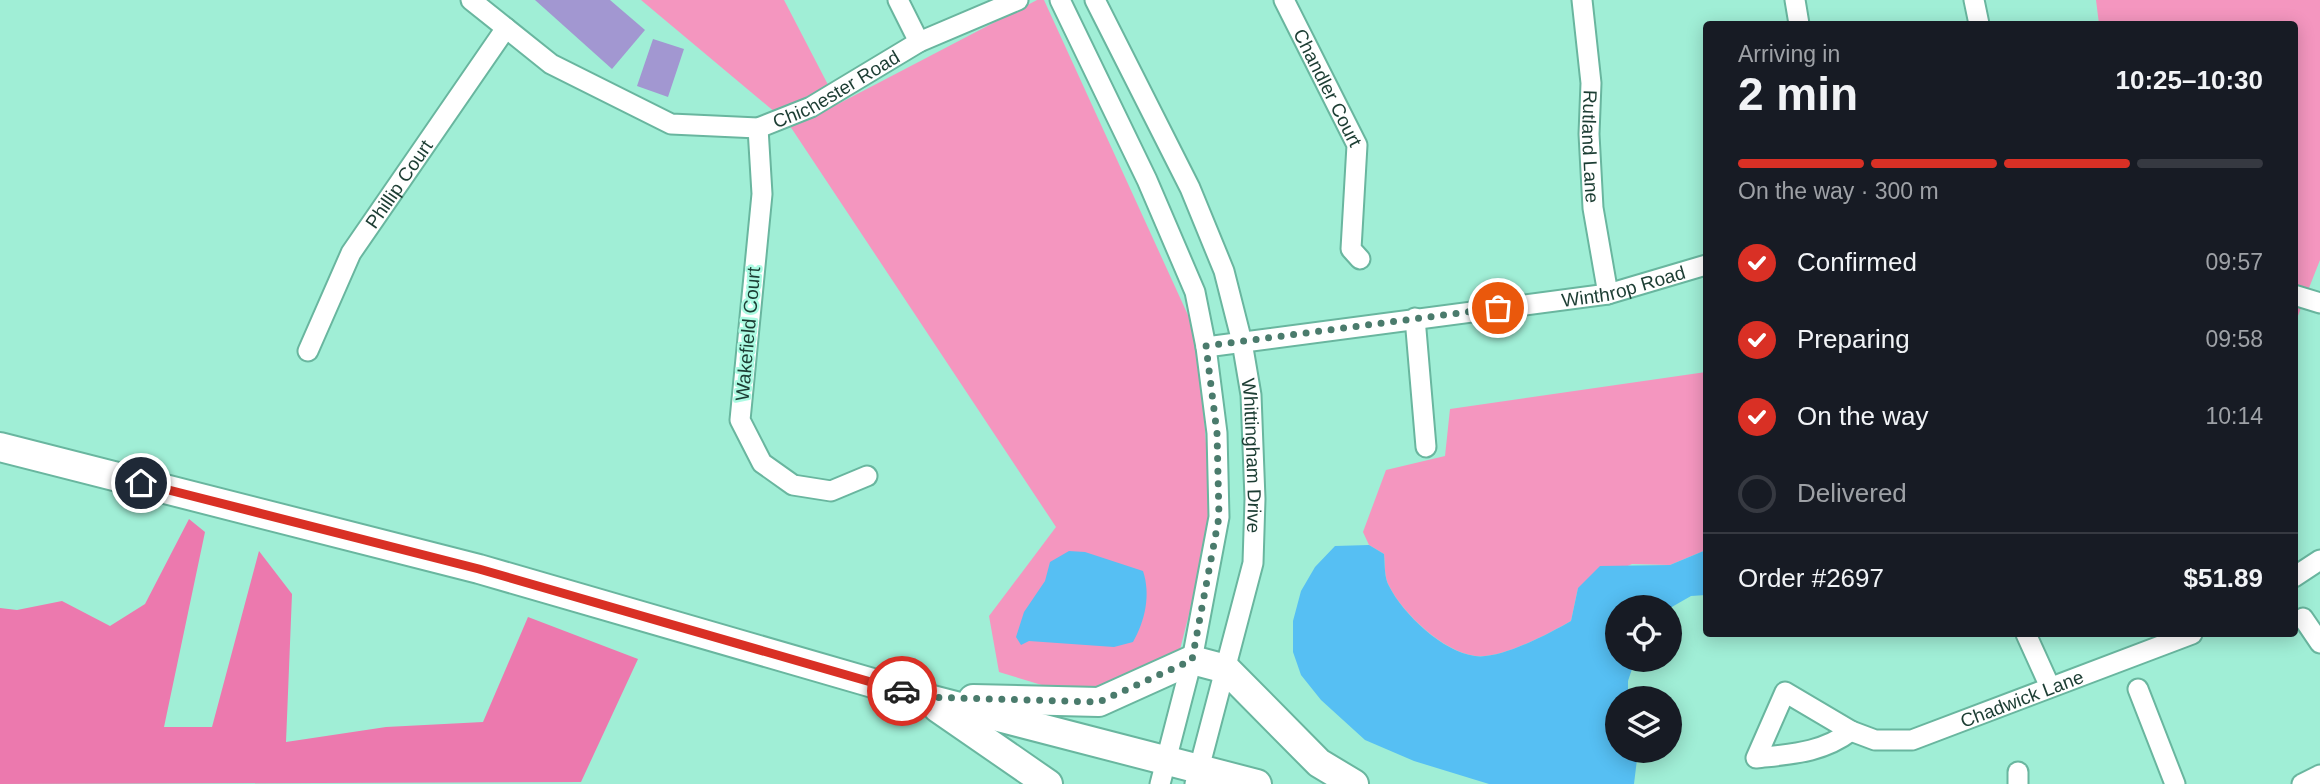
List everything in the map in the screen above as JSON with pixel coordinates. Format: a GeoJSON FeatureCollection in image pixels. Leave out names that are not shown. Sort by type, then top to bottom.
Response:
{"type":"FeatureCollection","features":[{"type":"Feature","properties":{"kind":"street","name":"Chichester Road"},"geometry":{"type":"LineString","coordinates":[[471,0],[551,64],[671,124],[758,128],[811,107],[919,42],[1018,0]]}},
{"type":"Feature","properties":{"kind":"street"},"geometry":{"type":"LineString","coordinates":[[898,0],[919,42]]}},
{"type":"Feature","properties":{"kind":"street","name":"Whittingham Drive"},"geometry":{"type":"LineString","coordinates":[[1060,0],[1147,180],[1195,292],[1206,346],[1217,433],[1219,517],[1192,660],[1163,772]]}},
{"type":"Feature","properties":{"kind":"street","name":"Whittingham Drive"},"geometry":{"type":"LineString","coordinates":[[1095,0],[1190,188],[1224,271],[1242,342],[1251,396],[1255,538],[1253,563],[1197,777]]}},
{"type":"Feature","properties":{"kind":"street","name":"Chandler Court"},"geometry":{"type":"LineString","coordinates":[[1284,0],[1357,145],[1351,249],[1360,259]]}},
{"type":"Feature","properties":{"kind":"street","name":"Rutland Lane"},"geometry":{"type":"LineString","coordinates":[[1582,0],[1591,83],[1589,134],[1593,208],[1608,294]]}},
{"type":"Feature","properties":{"kind":"street"},"geometry":{"type":"LineString","coordinates":[[1795,0],[1798,21]]}},
{"type":"Feature","properties":{"kind":"street"},"geometry":{"type":"LineString","coordinates":[[1974,0],[1978,21]]}},
{"type":"Feature","properties":{"kind":"street","name":"Phillip Court"},"geometry":{"type":"LineString","coordinates":[[308,351],[351,253],[506,28]]}},
{"type":"Feature","properties":{"kind":"street","name":"Wakefield Court"},"geometry":{"type":"LineString","coordinates":[[758,128],[762,194],[740,420],[762,463],[793,485],[831,491],[866,476]]}},
{"type":"Feature","properties":{"kind":"street","name":"Winthrop Road"},"geometry":{"type":"LineString","coordinates":[[1206,346],[1608,294],[1703,266]]}},
{"type":"Feature","properties":{"kind":"street"},"geometry":{"type":"LineString","coordinates":[[2298,296],[2320,303]]}},
{"type":"Feature","properties":{"kind":"street"},"geometry":{"type":"LineString","coordinates":[[1415,318],[1426,447]]}},
{"type":"Feature","properties":{"kind":"street"},"geometry":{"type":"LineString","coordinates":[[0,447],[479,569],[921,697],[1163,772],[1257,784]]}},
{"type":"Feature","properties":{"kind":"street"},"geometry":{"type":"LineString","coordinates":[[2298,575],[2320,560]]}},
{"type":"Feature","properties":{"kind":"street"},"geometry":{"type":"LineString","coordinates":[[2303,618],[2320,643]]}},
{"type":"Feature","properties":{"kind":"street"},"geometry":{"type":"LineString","coordinates":[[2027,637],[2050,687]]}},
{"type":"Feature","properties":{"kind":"street","name":"Chadwick Lane"},"geometry":{"type":"LineString","coordinates":[[1851,731],[1835,743],[1814,751],[1756,758],[1785,692],[1851,731],[1875,740],[1912,740],[2184,637]]}},
{"type":"Feature","properties":{"kind":"street"},"geometry":{"type":"LineString","coordinates":[[921,697],[1099,702],[1192,660],[1226,669],[1319,763],[1354,784]]}},
{"type":"Feature","properties":{"kind":"street"},"geometry":{"type":"LineString","coordinates":[[2138,689],[2175,784]]}},
{"type":"Feature","properties":{"kind":"street"},"geometry":{"type":"LineString","coordinates":[[921,697],[1048,784]]}},
{"type":"Feature","properties":{"kind":"street"},"geometry":{"type":"LineString","coordinates":[[2302,784],[2320,775]]}},
{"type":"Feature","properties":{"kind":"shaded area"},"geometry":{"type":"Polygon","coordinates":[[[641,0],[784,0],[838,104],[1037,0],[1044,0],[1198,337],[1212,524],[1175,669],[1098,702],[999,672],[989,616],[1056,527],[788,123],[641,0]]]}},
{"type":"Feature","properties":{"kind":"shaded area"},"geometry":{"type":"Polygon","coordinates":[[[2096,0],[2320,0],[2320,260],[2298,316],[2298,21],[2099,21],[2096,0]]]}},
{"type":"Feature","properties":{"kind":"shaded area"},"geometry":{"type":"Polygon","coordinates":[[[1703,372],[1703,551],[1670,565],[1632,564],[1578,588],[1571,621],[1511,650],[1475,656],[1450,647],[1426,630],[1395,597],[1386,579],[1384,554],[1369,545],[1363,532],[1386,470],[1445,456],[1450,409],[1703,372]]]}},
{"type":"Feature","properties":{"kind":"shaded area"},"geometry":{"type":"Polygon","coordinates":[[[189,519],[205,532],[164,727],[212,727],[259,551],[292,594],[286,742],[386,727],[483,722],[528,617],[638,659],[581,782],[0,784],[0,608],[17,610],[62,601],[110,626],[145,604],[189,519]]]}},
{"type":"Feature","properties":{"kind":"water"},"geometry":{"type":"Polygon","coordinates":[[[1369,545],[1384,554],[1387,583],[1414,619],[1450,647],[1475,656],[1511,650],[1571,621],[1578,588],[1600,566],[1670,565],[1703,551],[1703,595],[1691,596],[1682,601],[1682,595],[1605,595],[1605,672],[1631,672],[1628,686],[1605,686],[1605,763],[1637,763],[1634,784],[1489,784],[1414,761],[1365,740],[1321,700],[1301,675],[1293,652],[1293,621],[1301,591],[1315,567],[1335,546],[1369,545]]]}},
{"type":"Feature","properties":{"kind":"water"},"geometry":{"type":"Polygon","coordinates":[[[1069,551],[1085,552],[1143,571],[1146,608],[1133,642],[1114,647],[1029,641],[1021,645],[1016,637],[1024,612],[1045,581],[1050,562],[1069,551]]]}},
{"type":"Feature","properties":{"kind":"building"},"geometry":{"type":"Polygon","coordinates":[[[535,0],[610,0],[645,30],[612,69],[535,0]]]}},
{"type":"Feature","properties":{"kind":"building"},"geometry":{"type":"Polygon","coordinates":[[[653,39],[684,49],[668,97],[637,86],[653,39]]]}},
{"type":"Feature","properties":{"kind":"way so far"},"geometry":{"type":"LineString","coordinates":[[902,691],[921,697],[1099,702],[1192,660],[1219,517],[1217,433],[1206,346],[1498,308]]}},
{"type":"Feature","properties":{"kind":"route"},"geometry":{"type":"LineString","coordinates":[[141,483],[479,569],[902,691]]}}]}
